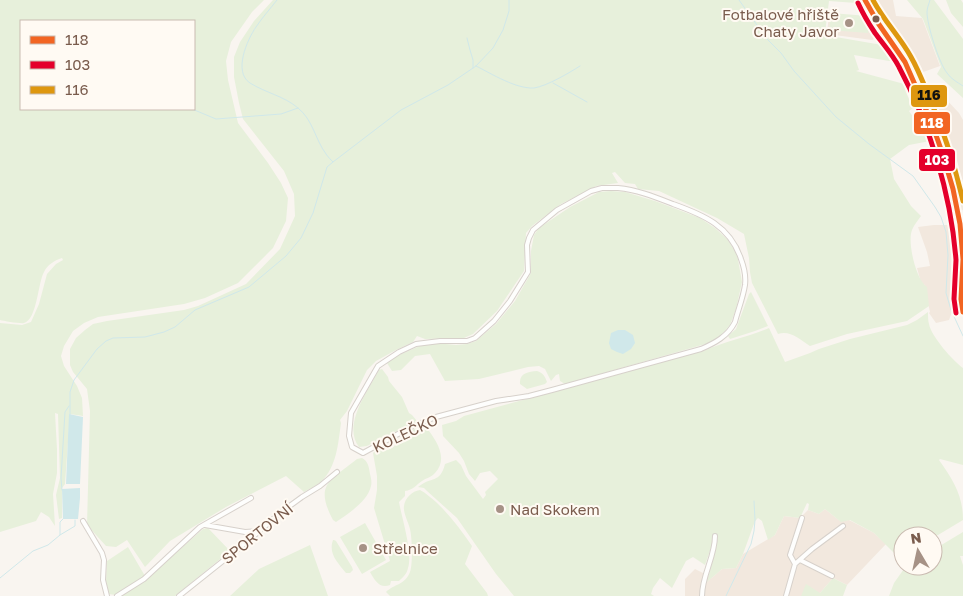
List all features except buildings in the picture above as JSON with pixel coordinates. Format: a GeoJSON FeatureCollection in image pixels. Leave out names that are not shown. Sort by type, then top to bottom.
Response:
{"type":"FeatureCollection","features":[{"type":"Feature","properties":{"kind":"street"},"geometry":{"type":"LineString","coordinates":[[866,0],[874,17],[903,59],[916,83],[943,153],[962,237],[961,299],[963,312]]}},
{"type":"Feature","properties":{"kind":"street","name":"KOLEČKO"},"geometry":{"type":"LineString","coordinates":[[602,188],[637,191],[702,215],[728,233],[744,266],[745,284],[735,322],[728,332],[715,343],[702,349],[552,390],[478,405],[427,420],[363,453],[352,447],[349,436],[352,413],[378,366],[399,352],[416,344],[440,340],[467,341],[476,338],[494,321],[510,301],[528,272],[527,245],[532,230],[576,198],[602,188]]}},
{"type":"Feature","properties":{"kind":"street","name":"SPORTOVNÍ"},"geometry":{"type":"LineString","coordinates":[[179,596],[280,513],[337,472]]}},
{"type":"Feature","properties":{"kind":"street"},"geometry":{"type":"LineString","coordinates":[[117,596],[144,579],[200,527],[251,498]]}},
{"type":"Feature","properties":{"kind":"street"},"geometry":{"type":"LineString","coordinates":[[795,564],[790,555],[802,518]]}},
{"type":"Feature","properties":{"kind":"street"},"geometry":{"type":"LineString","coordinates":[[83,521],[102,552],[104,560],[104,585],[107,596]]}},
{"type":"Feature","properties":{"kind":"street"},"geometry":{"type":"LineString","coordinates":[[205,525],[245,532],[258,531]]}},
{"type":"Feature","properties":{"kind":"street"},"geometry":{"type":"LineString","coordinates":[[786,596],[795,564],[812,548],[843,526]]}},
{"type":"Feature","properties":{"kind":"street"},"geometry":{"type":"LineString","coordinates":[[702,596],[703,581],[715,546],[715,536]]}},
{"type":"Feature","properties":{"kind":"street"},"geometry":{"type":"LineString","coordinates":[[800,560],[832,576]]}},
{"type":"Feature","properties":{"kind":"shaded area"},"geometry":{"type":"Polygon","coordinates":[[[863,0],[893,0],[896,16],[922,18],[940,66],[915,75],[924,96],[937,93],[943,96],[963,120],[963,210],[959,211],[963,223],[963,280],[959,298],[957,298],[949,320],[936,323],[929,313],[924,284],[920,284],[917,268],[930,266],[918,227],[959,225],[945,166],[926,117],[920,117],[908,90],[915,87],[912,78],[882,34],[872,40],[827,34],[829,14],[872,19],[863,0]]]}},
{"type":"Feature","properties":{"kind":"shaded area"},"geometry":{"type":"Polygon","coordinates":[[[825,509],[840,521],[849,520],[874,533],[886,544],[847,585],[833,578],[820,593],[802,596],[685,596],[685,579],[695,569],[709,576],[708,581],[722,569],[736,568],[743,554],[775,535],[784,516],[800,518],[808,510],[819,514],[825,509]]]}},
{"type":"Feature","properties":{"kind":"green space"},"geometry":{"type":"Polygon","coordinates":[[[0,0],[264,0],[252,12],[231,42],[226,61],[228,80],[238,123],[268,163],[288,198],[286,221],[273,248],[238,283],[205,298],[184,304],[98,317],[84,323],[73,331],[64,346],[61,356],[64,366],[77,386],[82,398],[83,416],[70,414],[65,484],[62,488],[62,518],[59,519],[56,495],[60,478],[58,414],[55,413],[57,473],[53,494],[55,526],[49,517],[41,512],[36,521],[0,532],[0,323],[22,325],[31,322],[39,304],[47,274],[56,264],[63,260],[62,258],[51,263],[45,269],[32,315],[24,323],[0,320],[0,0]]]}},
{"type":"Feature","properties":{"kind":"green space"},"geometry":{"type":"Polygon","coordinates":[[[273,0],[859,0],[856,3],[829,1],[825,33],[830,36],[882,45],[891,52],[898,61],[854,55],[859,70],[856,71],[908,85],[905,90],[913,108],[909,111],[930,141],[909,145],[890,159],[894,179],[911,206],[921,216],[912,230],[911,243],[916,269],[919,277],[927,287],[929,306],[907,321],[847,334],[810,346],[790,334],[778,334],[752,283],[744,234],[717,218],[659,191],[638,189],[635,184],[625,183],[615,172],[612,173],[618,183],[596,186],[561,204],[532,226],[526,233],[524,271],[497,311],[473,334],[464,338],[425,339],[417,336],[413,342],[376,361],[367,370],[347,411],[340,420],[339,439],[334,462],[321,482],[304,492],[286,476],[226,507],[170,541],[145,567],[127,540],[116,547],[106,546],[87,525],[90,411],[87,389],[73,372],[70,365],[70,349],[76,338],[93,324],[184,310],[198,306],[246,284],[280,249],[295,216],[294,194],[284,171],[243,119],[234,77],[234,57],[240,42],[254,21],[273,0]]]}},
{"type":"Feature","properties":{"kind":"green space"},"geometry":{"type":"Polygon","coordinates":[[[907,0],[934,0],[963,39],[963,98],[937,74],[941,67],[923,19],[907,0]]]}},
{"type":"Feature","properties":{"kind":"green space"},"geometry":{"type":"Polygon","coordinates":[[[946,0],[961,0],[963,3],[963,27],[951,13],[946,0]]]}},
{"type":"Feature","properties":{"kind":"green space","name":"Fotbalové hřiště Chaty Javor"},"geometry":{"type":"Polygon","coordinates":[[[831,13],[868,16],[868,33],[829,30],[831,13]]]}},
{"type":"Feature","properties":{"kind":"green space"},"geometry":{"type":"Polygon","coordinates":[[[599,192],[625,192],[655,201],[700,218],[727,239],[737,254],[742,282],[730,325],[716,341],[565,384],[560,381],[559,374],[551,381],[545,369],[539,366],[479,379],[445,381],[430,354],[415,356],[401,370],[392,371],[387,363],[397,356],[422,345],[435,343],[456,345],[476,341],[496,324],[515,301],[531,273],[531,251],[534,235],[539,228],[570,207],[599,192]]]}},
{"type":"Feature","properties":{"kind":"green space"},"geometry":{"type":"Polygon","coordinates":[[[751,292],[768,326],[730,339],[728,336],[736,329],[751,292]]]}},
{"type":"Feature","properties":{"kind":"green space"},"geometry":{"type":"Polygon","coordinates":[[[928,312],[929,323],[934,335],[948,354],[963,368],[963,465],[939,460],[949,474],[959,495],[963,520],[943,532],[943,526],[893,526],[893,552],[874,533],[850,520],[841,522],[825,509],[819,514],[808,510],[809,504],[807,503],[800,518],[784,516],[775,535],[768,540],[762,521],[758,518],[755,521],[736,568],[722,569],[707,582],[717,544],[712,545],[705,565],[693,557],[686,561],[672,588],[660,578],[651,594],[654,596],[514,596],[496,574],[457,518],[424,488],[418,487],[438,477],[445,464],[456,460],[483,499],[486,495],[485,492],[498,479],[490,471],[480,473],[475,481],[469,474],[459,453],[443,436],[442,425],[456,421],[464,416],[706,350],[769,328],[785,362],[850,339],[907,325],[928,312]]]}},
{"type":"Feature","properties":{"kind":"green space"},"geometry":{"type":"Polygon","coordinates":[[[382,369],[402,397],[409,413],[417,421],[367,446],[359,447],[353,429],[358,408],[379,370],[382,369]]]}},
{"type":"Feature","properties":{"kind":"green space"},"geometry":{"type":"Polygon","coordinates":[[[537,371],[545,376],[547,382],[545,384],[527,389],[520,384],[523,375],[537,371]]]}},
{"type":"Feature","properties":{"kind":"green space"},"geometry":{"type":"Polygon","coordinates":[[[426,427],[440,449],[441,461],[434,474],[405,491],[405,496],[399,502],[408,545],[408,568],[406,574],[399,581],[391,581],[390,585],[383,586],[376,581],[370,572],[390,561],[374,508],[377,476],[373,453],[376,450],[388,450],[408,432],[426,427]]]}},
{"type":"Feature","properties":{"kind":"green space"},"geometry":{"type":"Polygon","coordinates":[[[362,458],[367,463],[369,469],[371,486],[369,492],[357,507],[336,522],[327,508],[325,491],[333,478],[357,459],[362,458]]]}},
{"type":"Feature","properties":{"kind":"green space"},"geometry":{"type":"Polygon","coordinates":[[[420,490],[446,512],[472,546],[465,564],[488,596],[390,596],[386,592],[402,582],[410,572],[412,557],[411,538],[404,506],[409,495],[420,490]]]}},
{"type":"Feature","properties":{"kind":"green space","name":"Střelnice"},"geometry":{"type":"Polygon","coordinates":[[[365,523],[386,560],[362,574],[340,537],[365,523]]]}},
{"type":"Feature","properties":{"kind":"green space"},"geometry":{"type":"Polygon","coordinates":[[[208,528],[230,551],[175,596],[121,596],[152,574],[203,529],[208,528]]]}},
{"type":"Feature","properties":{"kind":"green space"},"geometry":{"type":"Polygon","coordinates":[[[963,532],[963,556],[960,556],[963,565],[963,596],[889,596],[899,576],[943,576],[943,544],[963,532]]]}},
{"type":"Feature","properties":{"kind":"green space"},"geometry":{"type":"Polygon","coordinates":[[[333,540],[336,541],[352,567],[353,570],[350,573],[346,573],[337,562],[332,550],[333,540]]]}},
{"type":"Feature","properties":{"kind":"green space"},"geometry":{"type":"Polygon","coordinates":[[[310,545],[328,596],[230,596],[259,569],[310,545]]]}},
{"type":"Feature","properties":{"kind":"green space"},"geometry":{"type":"Polygon","coordinates":[[[128,547],[145,576],[115,595],[109,594],[106,581],[107,561],[128,547]]]}},
{"type":"Feature","properties":{"kind":"green space"},"geometry":{"type":"Polygon","coordinates":[[[833,578],[847,585],[843,596],[801,596],[806,584],[820,593],[833,578]]]}},
{"type":"Feature","properties":{"kind":"water"},"geometry":{"type":"Polygon","coordinates":[[[625,330],[633,335],[635,343],[631,349],[623,354],[611,349],[609,343],[611,333],[625,330]]]}},
{"type":"Feature","properties":{"kind":"water"},"geometry":{"type":"Polygon","coordinates":[[[69,414],[83,417],[80,484],[66,484],[69,414]]]}},
{"type":"Feature","properties":{"kind":"water"},"geometry":{"type":"Polygon","coordinates":[[[80,488],[78,519],[63,519],[62,489],[80,488]]]}},
{"type":"Feature","properties":{"kind":"waterway"},"geometry":{"type":"LineString","coordinates":[[70,415],[70,392],[74,380],[97,349],[106,341],[113,338],[145,337],[175,327],[195,310],[249,287],[286,256],[301,238],[313,213],[327,167],[333,162],[322,148],[311,124],[303,113],[287,100],[250,83],[242,71],[243,56],[252,33],[277,0]]}},
{"type":"Feature","properties":{"kind":"waterway"},"geometry":{"type":"LineString","coordinates":[[333,162],[401,110],[448,85],[476,66],[493,48],[503,30],[509,11],[509,0]]}},
{"type":"Feature","properties":{"kind":"waterway"},"geometry":{"type":"LineString","coordinates":[[739,0],[767,39],[836,117],[913,176],[935,207],[946,232],[948,255],[946,293],[951,310],[963,336]]}},
{"type":"Feature","properties":{"kind":"waterway"},"geometry":{"type":"LineString","coordinates":[[930,0],[927,10],[928,18],[937,53],[949,75],[963,86]]}},
{"type":"Feature","properties":{"kind":"waterway"},"geometry":{"type":"LineString","coordinates":[[467,38],[473,60],[473,68]]}},
{"type":"Feature","properties":{"kind":"waterway"},"geometry":{"type":"LineString","coordinates":[[476,66],[512,84],[527,88],[539,87],[564,76],[580,66]]}},
{"type":"Feature","properties":{"kind":"waterway"},"geometry":{"type":"LineString","coordinates":[[553,83],[587,102]]}},
{"type":"Feature","properties":{"kind":"waterway"},"geometry":{"type":"LineString","coordinates":[[194,110],[216,119],[281,114],[298,108]]}},
{"type":"Feature","properties":{"kind":"waterway"},"geometry":{"type":"LineString","coordinates":[[62,490],[65,412],[69,406]]}},
{"type":"Feature","properties":{"kind":"waterway"},"geometry":{"type":"LineString","coordinates":[[726,596],[751,544],[755,520],[754,501]]}},
{"type":"Feature","properties":{"kind":"waterway"},"geometry":{"type":"LineString","coordinates":[[0,578],[33,551],[48,545],[60,535],[60,522],[64,518]]}},
{"type":"Feature","properties":{"kind":"waterway"},"geometry":{"type":"LineString","coordinates":[[60,535],[75,526],[75,520]]}},
{"type":"Feature","properties":{"kind":"transit line","name":"118"},"geometry":{"type":"LineString","coordinates":[[865,0],[878,23],[905,62],[931,121],[953,189],[960,224],[963,259]]}},
{"type":"Feature","properties":{"kind":"transit line","name":"116"},"geometry":{"type":"LineString","coordinates":[[873,0],[907,50],[919,73],[953,162],[963,201]]}},
{"type":"Feature","properties":{"kind":"transit line","name":"103"},"geometry":{"type":"LineString","coordinates":[[858,3],[873,30],[897,63],[920,112],[944,185],[956,260]]}},
{"type":"Feature","properties":{"kind":"transit line","name":"103"},"geometry":{"type":"LineString","coordinates":[[956,260],[954,299],[956,313]]}},
{"type":"Feature","properties":{"kind":"transit line","name":"118"},"geometry":{"type":"LineString","coordinates":[[963,260],[961,299],[963,312]]}},
{"type":"Feature","properties":{"kind":"place","name":"Fotbalové hřiště Chaty Javor"},"geometry":{"type":"Point","coordinates":[849,23]}},
{"type":"Feature","properties":{"kind":"place","name":"Nad Skokem"},"geometry":{"type":"Point","coordinates":[500,509]}},
{"type":"Feature","properties":{"kind":"place","name":"Střelnice"},"geometry":{"type":"Point","coordinates":[363,548]}}]}
